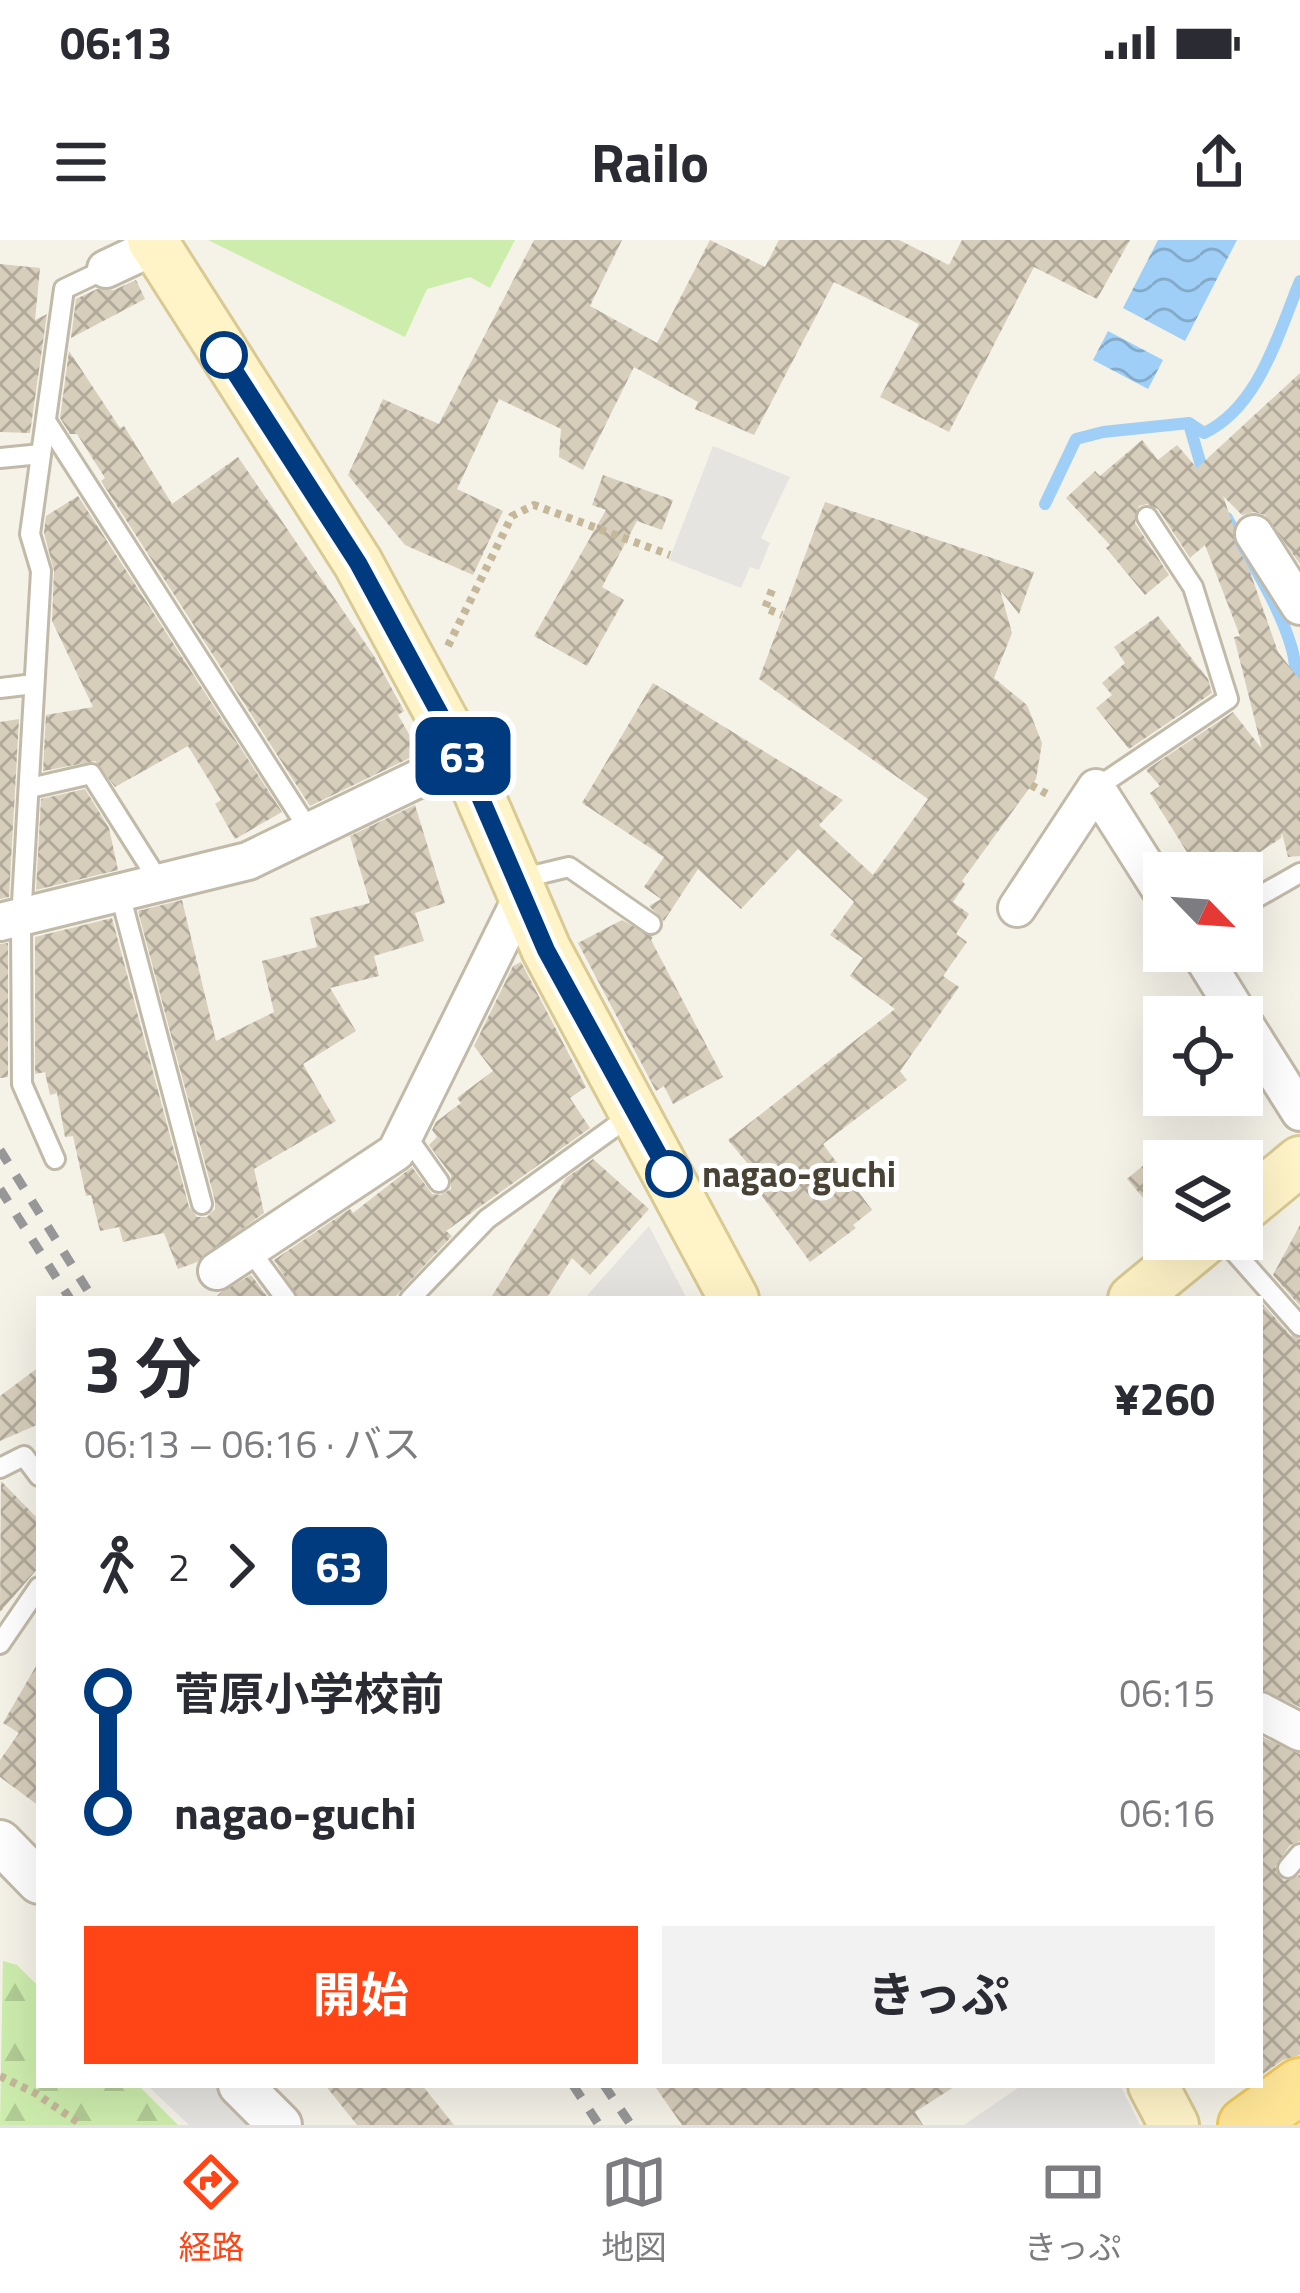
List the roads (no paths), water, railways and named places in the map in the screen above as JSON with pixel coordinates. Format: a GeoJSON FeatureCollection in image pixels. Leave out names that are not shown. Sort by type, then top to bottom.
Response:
{"type":"FeatureCollection","features":[{"type":"Feature","properties":{"kind":"main road"},"geometry":{"type":"LineString","coordinates":[[155,242],[358,563],[463,757],[546,950],[732,1296]]}},
{"type":"Feature","properties":{"kind":"main road"},"geometry":{"type":"LineString","coordinates":[[1263,1192],[1300,1161]]}},
{"type":"Feature","properties":{"kind":"main road"},"geometry":{"type":"LineString","coordinates":[[1137,1296],[1180,1260]]}},
{"type":"Feature","properties":{"kind":"main road"},"geometry":{"type":"LineString","coordinates":[[1246,2125],[1300,2086]]}},
{"type":"Feature","properties":{"kind":"main road"},"geometry":{"type":"LineString","coordinates":[[1155,2088],[1174,2125]]}},
{"type":"Feature","properties":{"kind":"street"},"geometry":{"type":"LineString","coordinates":[[106,269],[155,242]]}},
{"type":"Feature","properties":{"kind":"street"},"geometry":{"type":"LineString","coordinates":[[1255,534],[1300,606]]}},
{"type":"Feature","properties":{"kind":"street"},"geometry":{"type":"LineString","coordinates":[[10,921],[248,860],[463,757]]}},
{"type":"Feature","properties":{"kind":"street"},"geometry":{"type":"LineString","coordinates":[[1016,908],[1096,788],[1143,863]]}},
{"type":"Feature","properties":{"kind":"street"},"geometry":{"type":"LineString","coordinates":[[217,1270],[396,1152],[512,911],[518,888]]}},
{"type":"Feature","properties":{"kind":"street"},"geometry":{"type":"LineString","coordinates":[[1263,1053],[1300,1112]]}},
{"type":"Feature","properties":{"kind":"street"},"geometry":{"type":"LineString","coordinates":[[1263,1713],[1300,1732]]}},
{"type":"Feature","properties":{"kind":"street"},"geometry":{"type":"LineString","coordinates":[[0,1842],[36,1879]]}},
{"type":"Feature","properties":{"kind":"street"},"geometry":{"type":"LineString","coordinates":[[243,2088],[280,2125]]}},
{"type":"Feature","properties":{"kind":"lane"},"geometry":{"type":"LineString","coordinates":[[55,1159],[22,1084],[10,921],[30,788],[41,572],[30,534],[64,289],[106,269]]}},
{"type":"Feature","properties":{"kind":"lane"},"geometry":{"type":"LineString","coordinates":[[46,421],[309,830]]}},
{"type":"Feature","properties":{"kind":"lane"},"geometry":{"type":"LineString","coordinates":[[0,458],[41,454]]}},
{"type":"Feature","properties":{"kind":"lane"},"geometry":{"type":"LineString","coordinates":[[1096,788],[1228,699],[1193,587],[1147,517]]}},
{"type":"Feature","properties":{"kind":"lane"},"geometry":{"type":"LineString","coordinates":[[0,688],[34,684]]}},
{"type":"Feature","properties":{"kind":"lane"},"geometry":{"type":"LineString","coordinates":[[30,788],[91,774],[160,883]]}},
{"type":"Feature","properties":{"kind":"lane"},"geometry":{"type":"LineString","coordinates":[[518,888],[569,867],[652,924]]}},
{"type":"Feature","properties":{"kind":"lane"},"geometry":{"type":"LineString","coordinates":[[1263,894],[1300,873]]}},
{"type":"Feature","properties":{"kind":"lane"},"geometry":{"type":"LineString","coordinates":[[120,894],[202,1204]]}},
{"type":"Feature","properties":{"kind":"lane"},"geometry":{"type":"LineString","coordinates":[[413,1296],[487,1219],[635,1112]]}},
{"type":"Feature","properties":{"kind":"lane"},"geometry":{"type":"LineString","coordinates":[[405,1134],[439,1182]]}},
{"type":"Feature","properties":{"kind":"lane"},"geometry":{"type":"LineString","coordinates":[[249,1250],[284,1296]]}},
{"type":"Feature","properties":{"kind":"lane"},"geometry":{"type":"LineString","coordinates":[[1242,1260],[1300,1326]]}},
{"type":"Feature","properties":{"kind":"lane"},"geometry":{"type":"LineString","coordinates":[[0,1468],[24,1456],[36,1472]]}},
{"type":"Feature","properties":{"kind":"lane"},"geometry":{"type":"LineString","coordinates":[[0,1644],[36,1591]]}},
{"type":"Feature","properties":{"kind":"water"},"geometry":{"type":"Polygon","coordinates":[[[1158,240],[1237,240],[1185,341],[1123,308],[1158,240]]]}},
{"type":"Feature","properties":{"kind":"water"},"geometry":{"type":"Polygon","coordinates":[[[1108,331],[1163,360],[1148,389],[1093,360],[1108,331]]]}},
{"type":"Feature","properties":{"kind":"waterway"},"geometry":{"type":"LineString","coordinates":[[1045,504],[1076,439],[1189,423],[1204,433],[1223,421],[1253,387],[1300,281]]}},
{"type":"Feature","properties":{"kind":"waterway"},"geometry":{"type":"LineString","coordinates":[[1189,424],[1205,479]]}},
{"type":"Feature","properties":{"kind":"waterway"},"geometry":{"type":"LineString","coordinates":[[1227,518],[1286,632],[1294,657],[1300,716]]}},
{"type":"Feature","properties":{"kind":"railway"},"geometry":{"type":"LineString","coordinates":[[0,1150],[91,1296]]}},
{"type":"Feature","properties":{"kind":"railway"},"geometry":{"type":"LineString","coordinates":[[0,1189],[68,1296]]}},
{"type":"Feature","properties":{"kind":"railway"},"geometry":{"type":"LineString","coordinates":[[575,2088],[599,2125]]}},
{"type":"Feature","properties":{"kind":"railway"},"geometry":{"type":"LineString","coordinates":[[606,2088],[631,2125]]}},
{"type":"Feature","properties":{"kind":"place","name":"nagao-guchi"},"geometry":{"type":"Point","coordinates":[669,1174]}}]}
